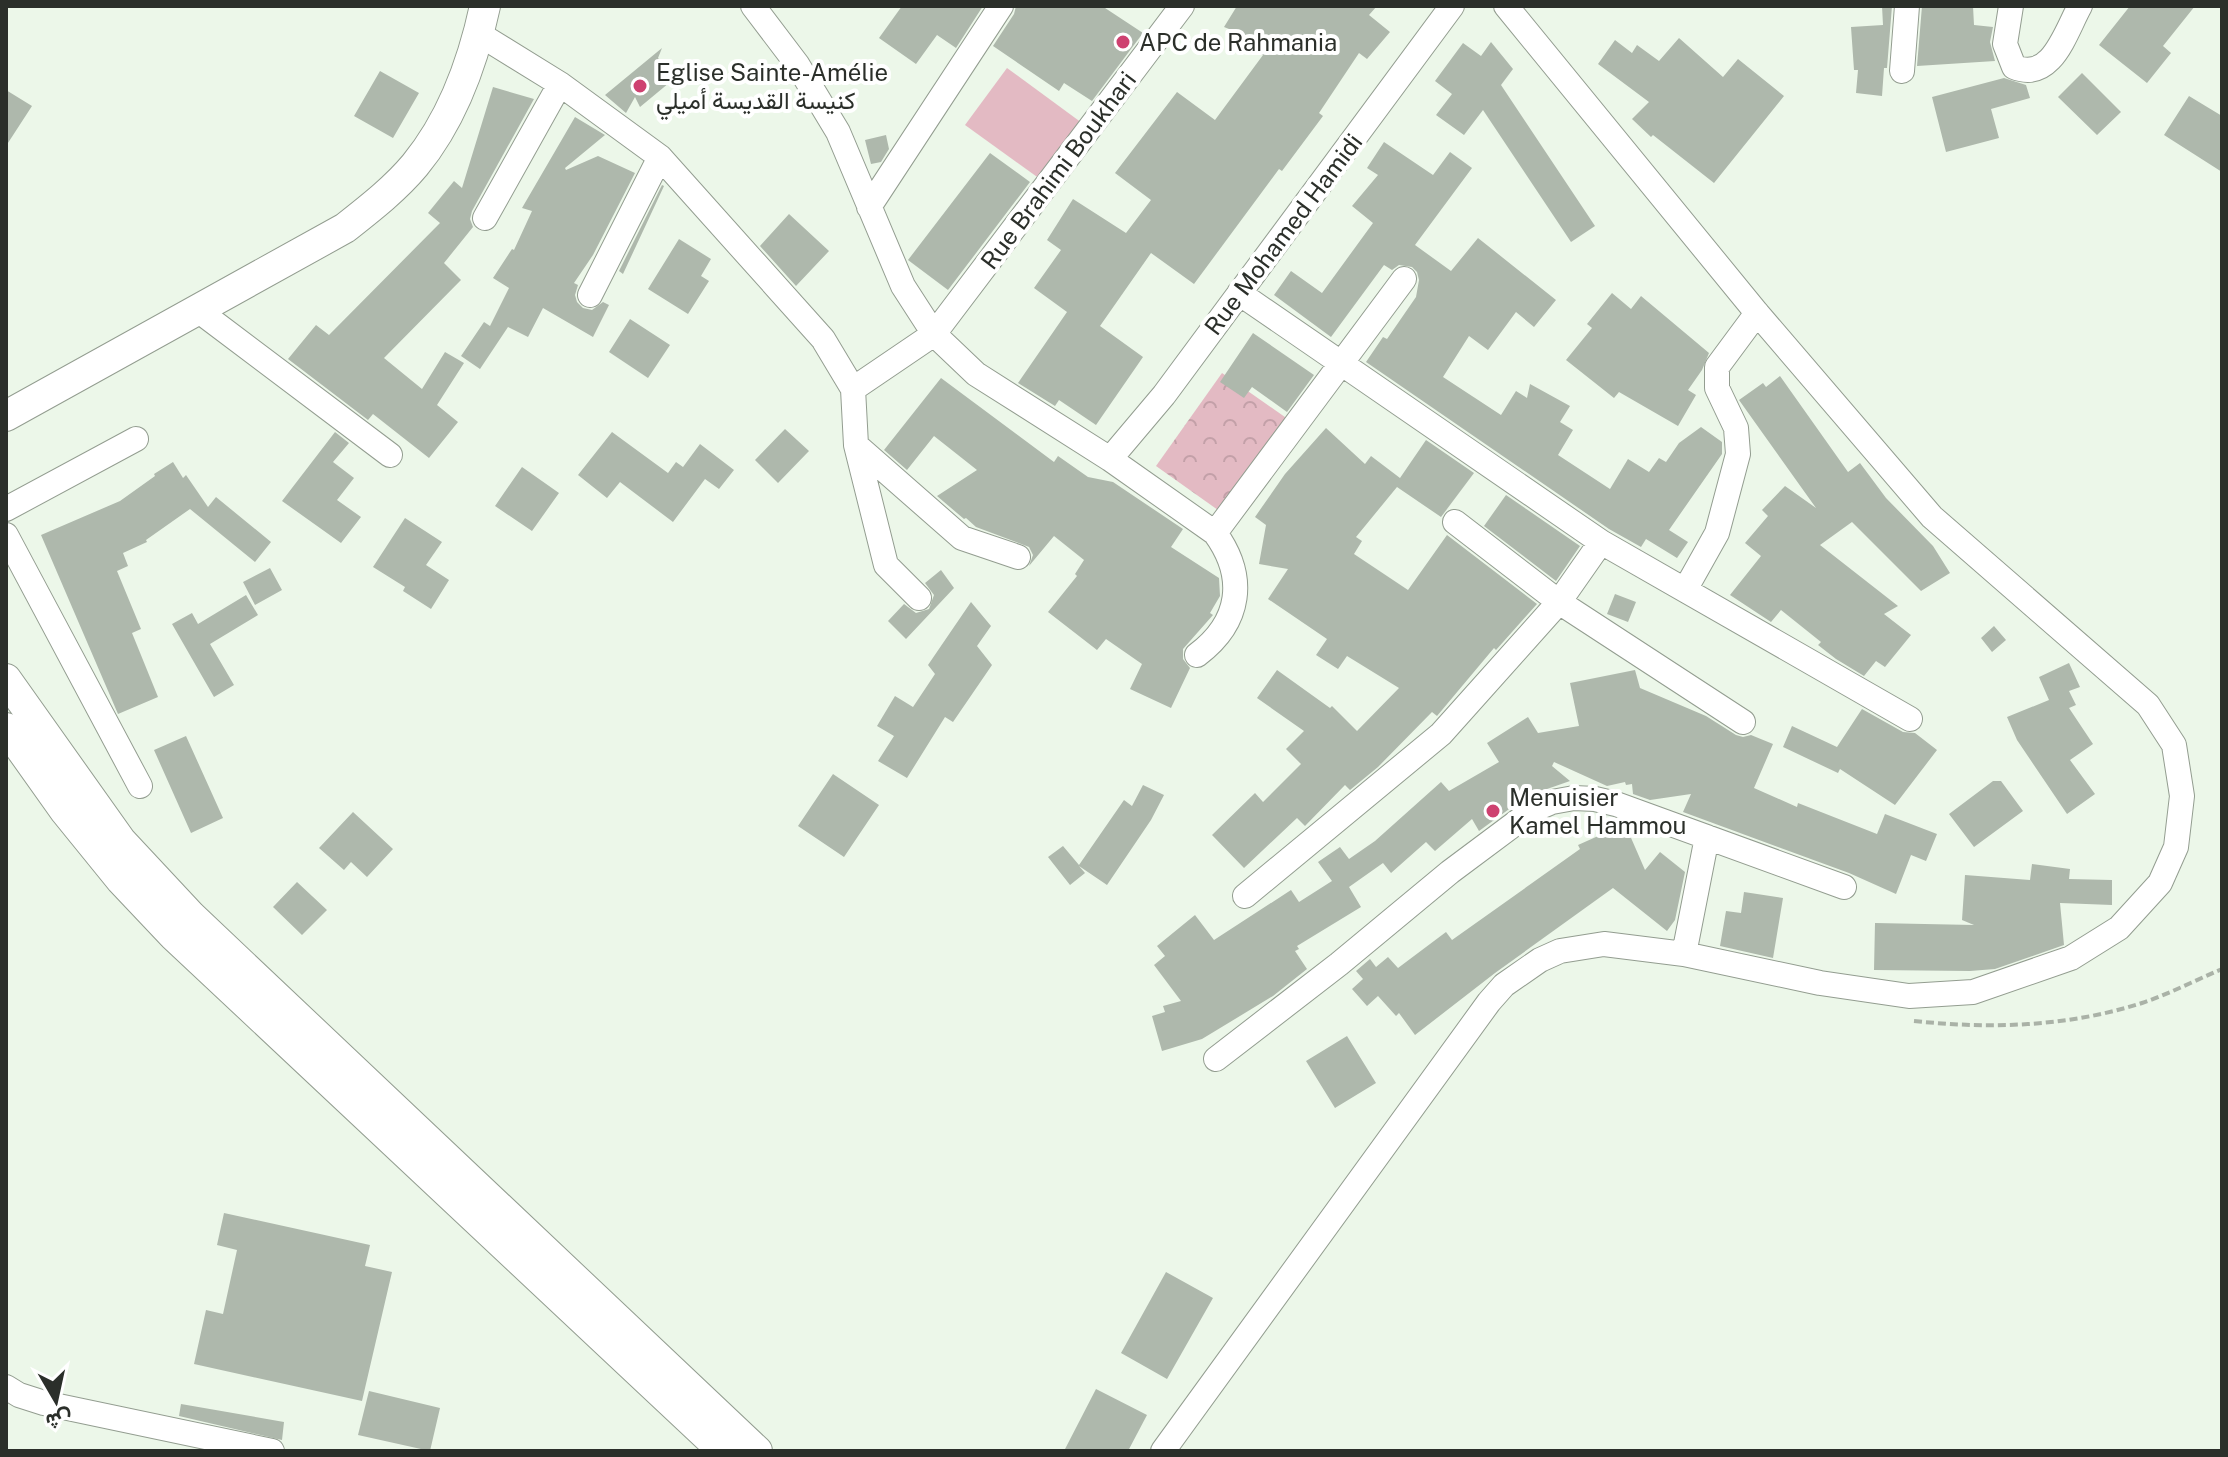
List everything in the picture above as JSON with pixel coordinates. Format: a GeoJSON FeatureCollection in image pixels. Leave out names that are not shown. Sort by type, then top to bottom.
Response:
{"type":"FeatureCollection","features":[{"type":"Feature","properties":{"kind":"main road"},"geometry":{"type":"LineString","coordinates":[[6,416],[345,228],[379,200],[415,165],[440,129],[462,84],[482,20]]}},
{"type":"Feature","properties":{"kind":"main road"},"geometry":{"type":"LineString","coordinates":[[6,679],[121,841],[191,916],[757,1451]]}},
{"type":"Feature","properties":{"kind":"main road"},"geometry":{"type":"LineString","coordinates":[[6,728],[65,811],[121,880],[173,935],[723,1451]]}},
{"type":"Feature","properties":{"kind":"street"},"geometry":{"type":"LineString","coordinates":[[753,6],[819,97],[838,132],[903,286],[934,334],[976,374],[1110,459],[1215,533],[1231,560],[1235,575],[1234,606],[1220,634],[1197,655]]}},
{"type":"Feature","properties":{"kind":"street"},"geometry":{"type":"LineString","coordinates":[[869,207],[1001,6]]}},
{"type":"Feature","properties":{"kind":"street","name":"Rue Mohamed Hamidi"},"geometry":{"type":"LineString","coordinates":[[1110,459],[1164,395],[1452,6]]}},
{"type":"Feature","properties":{"kind":"street"},"geometry":{"type":"LineString","coordinates":[[1163,1451],[1489,1002],[1504,985],[1540,960],[1582,946],[1626,945],[1820,983],[1909,996],[1973,992],[2071,958],[2119,928],[2160,883],[2176,847],[2182,796],[2174,745],[2148,705],[1932,517],[1757,313],[1506,6]]}},
{"type":"Feature","properties":{"kind":"street"},"geometry":{"type":"LineString","coordinates":[[1902,71],[1907,6]]}},
{"type":"Feature","properties":{"kind":"street"},"geometry":{"type":"LineString","coordinates":[[2011,6],[2005,44],[2014,67],[2024,71],[2035,71],[2051,60],[2080,6]]}},
{"type":"Feature","properties":{"kind":"street","name":"Rue Brahimi Boukhari"},"geometry":{"type":"LineString","coordinates":[[853,389],[934,334],[1174,8]]}},
{"type":"Feature","properties":{"kind":"street"},"geometry":{"type":"LineString","coordinates":[[482,20],[560,84],[660,157],[823,339],[853,389],[856,445],[886,565],[919,598]]}},
{"type":"Feature","properties":{"kind":"street"},"geometry":{"type":"LineString","coordinates":[[485,218],[560,84]]}},
{"type":"Feature","properties":{"kind":"street"},"geometry":{"type":"LineString","coordinates":[[590,295],[660,157]]}},
{"type":"Feature","properties":{"kind":"street"},"geometry":{"type":"LineString","coordinates":[[1215,533],[1404,279]]}},
{"type":"Feature","properties":{"kind":"street"},"geometry":{"type":"LineString","coordinates":[[1239,293],[1601,542],[1910,719]]}},
{"type":"Feature","properties":{"kind":"street"},"geometry":{"type":"LineString","coordinates":[[199,311],[390,455]]}},
{"type":"Feature","properties":{"kind":"street"},"geometry":{"type":"LineString","coordinates":[[1685,590],[1717,533],[1738,454],[1736,428],[1717,388],[1717,367],[1757,313]]}},
{"type":"Feature","properties":{"kind":"street"},"geometry":{"type":"LineString","coordinates":[[6,509],[136,439]]}},
{"type":"Feature","properties":{"kind":"street"},"geometry":{"type":"LineString","coordinates":[[856,445],[962,538],[1018,557]]}},
{"type":"Feature","properties":{"kind":"street"},"geometry":{"type":"LineString","coordinates":[[1455,522],[1559,602],[1743,722]]}},
{"type":"Feature","properties":{"kind":"street"},"geometry":{"type":"LineString","coordinates":[[6,535],[140,786]]}},
{"type":"Feature","properties":{"kind":"street"},"geometry":{"type":"LineString","coordinates":[[1245,896],[1441,734],[1559,602],[1601,542]]}},
{"type":"Feature","properties":{"kind":"street"},"geometry":{"type":"LineString","coordinates":[[1216,1059],[1339,964],[1450,872],[1533,810],[1552,802],[1574,798],[1595,799],[1844,887]]}},
{"type":"Feature","properties":{"kind":"street"},"geometry":{"type":"LineString","coordinates":[[1684,954],[1707,837]]}},
{"type":"Feature","properties":{"kind":"street"},"geometry":{"type":"LineString","coordinates":[[6,1387],[44,1403],[272,1451]]}},
{"type":"Feature","properties":{"kind":"path"},"geometry":{"type":"LineString","coordinates":[[1913,1021],[2008,1027],[2076,1020],[2143,1003],[2222,969]]}},
{"type":"Feature","properties":{"kind":"green space"},"geometry":{"type":"Polygon","coordinates":[[[1007,68],[1082,123],[1040,179],[965,125],[1007,68]]]}},
{"type":"Feature","properties":{"kind":"green space"},"geometry":{"type":"Polygon","coordinates":[[[1222,373],[1292,422],[1225,515],[1156,466],[1222,373]]]}},
{"type":"Feature","properties":{"kind":"building"},"geometry":{"type":"Polygon","coordinates":[[[902,6],[983,6],[956,48],[937,35],[916,64],[879,38],[902,6]]]}},
{"type":"Feature","properties":{"kind":"building"},"geometry":{"type":"Polygon","coordinates":[[[1016,6],[1102,6],[1143,33],[1092,101],[1064,83],[1059,91],[993,46],[1016,6]]]}},
{"type":"Feature","properties":{"kind":"building"},"geometry":{"type":"Polygon","coordinates":[[[1237,6],[1377,6],[1369,15],[1390,32],[1367,59],[1359,53],[1319,113],[1323,116],[1282,171],[1279,169],[1194,284],[1151,253],[1100,326],[1143,357],[1096,425],[1059,400],[1055,406],[1018,383],[1067,312],[1034,288],[1061,250],[1047,240],[1073,199],[1126,233],[1151,200],[1115,173],[1177,92],[1215,120],[1263,55],[1235,44],[1239,33],[1224,27],[1237,6]]]}},
{"type":"Feature","properties":{"kind":"building"},"geometry":{"type":"Polygon","coordinates":[[[1882,6],[1892,6],[1882,96],[1856,93],[1858,70],[1854,70],[1851,27],[1883,25],[1882,6]]]}},
{"type":"Feature","properties":{"kind":"building"},"geometry":{"type":"Polygon","coordinates":[[[1922,6],[1973,6],[1974,25],[1993,27],[1990,42],[1995,61],[1917,66],[1922,6]]]}},
{"type":"Feature","properties":{"kind":"building"},"geometry":{"type":"Polygon","coordinates":[[[2130,6],[2195,6],[2163,46],[2171,53],[2147,83],[2099,45],[2130,6]]]}},
{"type":"Feature","properties":{"kind":"building"},"geometry":{"type":"Polygon","coordinates":[[[1679,38],[1723,77],[1738,59],[1784,96],[1714,183],[1653,135],[1651,137],[1632,119],[1649,102],[1598,64],[1615,40],[1632,53],[1637,45],[1659,61],[1679,38]]]}},
{"type":"Feature","properties":{"kind":"building"},"geometry":{"type":"Polygon","coordinates":[[[1491,42],[1513,69],[1501,85],[1595,226],[1571,242],[1483,110],[1464,135],[1436,115],[1452,94],[1435,81],[1463,43],[1481,56],[1491,42]]]}},
{"type":"Feature","properties":{"kind":"building","name":"Eglise Sainte-Amélie كنيسة القديسة أميلي"},"geometry":{"type":"Polygon","coordinates":[[[662,48],[658,58],[675,78],[640,107],[635,97],[626,113],[605,95],[662,48]]]}},
{"type":"Feature","properties":{"kind":"building"},"geometry":{"type":"Polygon","coordinates":[[[380,71],[419,93],[393,138],[354,116],[380,71]]]}},
{"type":"Feature","properties":{"kind":"building"},"geometry":{"type":"Polygon","coordinates":[[[2082,73],[2121,112],[2097,135],[2058,97],[2082,73]]]}},
{"type":"Feature","properties":{"kind":"building"},"geometry":{"type":"Polygon","coordinates":[[[2004,78],[2026,85],[2030,98],[1991,109],[1999,138],[1946,152],[1932,97],[2004,78]]]}},
{"type":"Feature","properties":{"kind":"building"},"geometry":{"type":"Polygon","coordinates":[[[493,87],[534,99],[472,211],[470,219],[473,227],[444,263],[461,280],[384,358],[422,389],[445,352],[464,363],[437,405],[458,422],[429,458],[373,414],[368,420],[288,359],[316,325],[329,335],[440,223],[428,213],[454,181],[462,188],[493,87]]]}},
{"type":"Feature","properties":{"kind":"building"},"geometry":{"type":"Polygon","coordinates":[[[6,90],[32,106],[6,146],[6,90]]]}},
{"type":"Feature","properties":{"kind":"building"},"geometry":{"type":"Polygon","coordinates":[[[2189,96],[2222,116],[2222,172],[2164,135],[2189,96]]]}},
{"type":"Feature","properties":{"kind":"building"},"geometry":{"type":"Polygon","coordinates":[[[575,117],[605,135],[566,170],[598,156],[635,173],[593,255],[574,283],[578,285],[575,295],[577,302],[583,308],[592,310],[603,302],[609,305],[593,337],[543,308],[528,337],[508,327],[480,369],[461,356],[484,322],[490,326],[509,288],[493,278],[514,250],[532,211],[522,208],[575,117]]]}},
{"type":"Feature","properties":{"kind":"building"},"geometry":{"type":"Polygon","coordinates":[[[886,135],[889,149],[881,162],[871,164],[865,140],[886,135]]]}},
{"type":"Feature","properties":{"kind":"building"},"geometry":{"type":"Polygon","coordinates":[[[1384,142],[1433,175],[1450,152],[1472,168],[1415,245],[1451,271],[1478,238],[1556,300],[1534,327],[1516,312],[1488,350],[1469,336],[1443,377],[1501,415],[1516,391],[1527,398],[1530,384],[1570,406],[1560,422],[1573,430],[1558,455],[1610,489],[1628,459],[1649,472],[1659,458],[1666,462],[1679,443],[1701,427],[1722,442],[1722,454],[1669,530],[1688,542],[1677,558],[1646,539],[1641,547],[1609,529],[1366,362],[1383,337],[1387,339],[1416,297],[1419,280],[1412,267],[1399,265],[1392,270],[1384,265],[1331,337],[1274,295],[1291,271],[1322,293],[1373,223],[1352,206],[1378,175],[1367,168],[1384,142]]]}},
{"type":"Feature","properties":{"kind":"building"},"geometry":{"type":"Polygon","coordinates":[[[990,153],[1030,182],[948,290],[908,260],[990,153]]]}},
{"type":"Feature","properties":{"kind":"building"},"geometry":{"type":"Polygon","coordinates":[[[664,186],[623,274],[619,271],[664,186]]]}},
{"type":"Feature","properties":{"kind":"building"},"geometry":{"type":"Polygon","coordinates":[[[789,214],[829,251],[796,286],[760,246],[789,214]]]}},
{"type":"Feature","properties":{"kind":"building"},"geometry":{"type":"Polygon","coordinates":[[[679,239],[711,259],[701,276],[709,281],[688,314],[648,289],[679,239]]]}},
{"type":"Feature","properties":{"kind":"building"},"geometry":{"type":"Polygon","coordinates":[[[1612,293],[1631,309],[1641,296],[1709,353],[1688,390],[1696,395],[1678,426],[1619,392],[1614,398],[1566,360],[1592,328],[1587,324],[1612,293]]]}},
{"type":"Feature","properties":{"kind":"building"},"geometry":{"type":"Polygon","coordinates":[[[630,319],[670,345],[648,378],[609,352],[630,319]]]}},
{"type":"Feature","properties":{"kind":"building"},"geometry":{"type":"Polygon","coordinates":[[[1253,333],[1314,375],[1287,412],[1252,387],[1244,398],[1220,382],[1253,333]]]}},
{"type":"Feature","properties":{"kind":"building"},"geometry":{"type":"Polygon","coordinates":[[[1780,376],[1848,472],[1860,463],[1886,498],[1933,546],[1950,573],[1921,591],[1852,522],[1820,545],[1898,606],[1884,614],[1911,635],[1885,667],[1876,661],[1864,676],[1818,645],[1821,642],[1781,610],[1771,622],[1730,595],[1761,556],[1745,543],[1768,516],[1762,510],[1785,486],[1816,508],[1739,400],[1763,383],[1766,387],[1780,376]]]}},
{"type":"Feature","properties":{"kind":"building"},"geometry":{"type":"Polygon","coordinates":[[[941,378],[1054,462],[1058,456],[1088,477],[1113,482],[1183,529],[1171,547],[1219,578],[1220,596],[1210,613],[1213,615],[1183,649],[1183,659],[1190,668],[1171,708],[1130,689],[1142,664],[1106,639],[1097,650],[1048,612],[1077,576],[1075,574],[1084,560],[1054,536],[1029,566],[1033,555],[1029,547],[976,527],[964,519],[937,496],[977,470],[934,436],[907,470],[884,450],[941,378]]]}},
{"type":"Feature","properties":{"kind":"building"},"geometry":{"type":"Polygon","coordinates":[[[1326,428],[1365,464],[1371,456],[1400,478],[1426,440],[1474,473],[1441,517],[1397,487],[1356,537],[1362,541],[1354,554],[1408,590],[1447,535],[1537,604],[1496,650],[1494,648],[1437,716],[1432,712],[1378,767],[1350,790],[1345,785],[1305,826],[1297,818],[1244,868],[1212,835],[1255,793],[1263,802],[1301,764],[1286,749],[1304,731],[1257,698],[1277,670],[1330,708],[1332,706],[1357,731],[1399,688],[1347,656],[1338,669],[1316,655],[1327,639],[1268,599],[1288,569],[1259,564],[1266,525],[1255,517],[1285,474],[1326,428]]]}},
{"type":"Feature","properties":{"kind":"building"},"geometry":{"type":"Polygon","coordinates":[[[785,429],[809,451],[778,483],[755,460],[785,429]]]}},
{"type":"Feature","properties":{"kind":"building"},"geometry":{"type":"Polygon","coordinates":[[[335,432],[349,443],[333,462],[354,478],[337,500],[361,517],[341,543],[282,501],[335,432]]]}},
{"type":"Feature","properties":{"kind":"building"},"geometry":{"type":"Polygon","coordinates":[[[612,432],[668,473],[676,462],[683,467],[700,444],[734,470],[719,489],[705,479],[673,522],[620,482],[607,498],[578,475],[612,432]]]}},
{"type":"Feature","properties":{"kind":"building"},"geometry":{"type":"Polygon","coordinates":[[[173,462],[208,507],[216,497],[271,542],[255,562],[190,509],[147,542],[123,553],[128,566],[117,571],[141,629],[132,633],[158,697],[118,714],[41,535],[120,501],[173,462]]]}},
{"type":"Feature","properties":{"kind":"building"},"geometry":{"type":"Polygon","coordinates":[[[522,467],[559,493],[532,531],[495,506],[522,467]]]}},
{"type":"Feature","properties":{"kind":"building"},"geometry":{"type":"Polygon","coordinates":[[[1506,495],[1580,546],[1556,581],[1484,526],[1506,495]]]}},
{"type":"Feature","properties":{"kind":"building"},"geometry":{"type":"Polygon","coordinates":[[[405,518],[442,542],[426,565],[449,580],[431,609],[403,591],[405,587],[373,567],[405,518]]]}},
{"type":"Feature","properties":{"kind":"building"},"geometry":{"type":"Polygon","coordinates":[[[270,568],[282,590],[255,605],[243,582],[270,568]]]}},
{"type":"Feature","properties":{"kind":"building"},"geometry":{"type":"Polygon","coordinates":[[[941,570],[954,588],[906,639],[888,621],[904,604],[916,613],[929,609],[934,595],[925,583],[941,570]]]}},
{"type":"Feature","properties":{"kind":"building"},"geometry":{"type":"Polygon","coordinates":[[[1615,594],[1636,602],[1628,622],[1607,614],[1615,594]]]}},
{"type":"Feature","properties":{"kind":"building"},"geometry":{"type":"Polygon","coordinates":[[[246,595],[258,615],[210,644],[234,685],[214,697],[172,624],[192,613],[198,624],[246,595]]]}},
{"type":"Feature","properties":{"kind":"building"},"geometry":{"type":"Polygon","coordinates":[[[971,602],[991,626],[977,646],[992,665],[953,722],[945,717],[907,778],[878,761],[894,736],[877,726],[895,696],[913,707],[935,674],[928,665],[971,602]]]}},
{"type":"Feature","properties":{"kind":"building"},"geometry":{"type":"Polygon","coordinates":[[[1994,626],[2006,640],[1992,652],[1981,638],[1994,626]]]}},
{"type":"Feature","properties":{"kind":"building"},"geometry":{"type":"Polygon","coordinates":[[[2069,663],[2080,687],[2069,691],[2076,705],[2069,708],[2093,744],[2070,760],[2095,794],[2067,814],[2017,740],[2007,717],[2049,700],[2039,677],[2069,663]]]}},
{"type":"Feature","properties":{"kind":"building"},"geometry":{"type":"Polygon","coordinates":[[[1635,670],[1640,688],[1706,716],[1736,735],[1751,735],[1773,744],[1754,788],[1797,807],[1798,803],[1877,834],[1885,814],[1937,834],[1926,861],[1911,855],[1896,894],[1849,873],[1683,812],[1691,794],[1650,800],[1633,794],[1632,784],[1626,785],[1625,782],[1607,786],[1554,762],[1552,766],[1570,781],[1527,796],[1479,831],[1472,819],[1435,851],[1426,842],[1391,873],[1383,863],[1349,887],[1361,907],[1297,946],[1299,949],[1295,951],[1307,969],[1273,996],[1202,1039],[1162,1051],[1152,1016],[1165,1012],[1163,1006],[1181,1001],[1154,965],[1165,956],[1157,946],[1195,915],[1214,940],[1291,890],[1299,902],[1332,881],[1318,862],[1340,847],[1349,859],[1375,841],[1441,782],[1449,791],[1499,762],[1487,743],[1528,717],[1538,733],[1579,726],[1570,683],[1635,670]]]}},
{"type":"Feature","properties":{"kind":"building"},"geometry":{"type":"Polygon","coordinates":[[[1862,709],[1903,732],[1915,733],[1937,750],[1895,805],[1840,769],[1838,773],[1783,747],[1792,726],[1837,747],[1862,709]]]}},
{"type":"Feature","properties":{"kind":"building"},"geometry":{"type":"Polygon","coordinates":[[[186,736],[223,818],[191,833],[154,750],[186,736]]]}},
{"type":"Feature","properties":{"kind":"building"},"geometry":{"type":"Polygon","coordinates":[[[833,774],[879,805],[844,857],[798,826],[833,774]]]}},
{"type":"Feature","properties":{"kind":"building"},"geometry":{"type":"Polygon","coordinates":[[[1993,781],[2001,781],[2023,811],[1974,847],[1949,814],[1993,781]]]}},
{"type":"Feature","properties":{"kind":"building"},"geometry":{"type":"Polygon","coordinates":[[[1143,785],[1164,795],[1107,885],[1079,866],[1085,873],[1070,885],[1048,857],[1063,846],[1079,865],[1124,800],[1132,806],[1143,785]]]}},
{"type":"Feature","properties":{"kind":"building"},"geometry":{"type":"Polygon","coordinates":[[[353,812],[393,849],[367,877],[351,862],[344,870],[319,848],[353,812]]]}},
{"type":"Feature","properties":{"kind":"building"},"geometry":{"type":"Polygon","coordinates":[[[1625,824],[1645,870],[1660,852],[1685,872],[1675,920],[1667,931],[1613,888],[1415,1035],[1399,1013],[1396,1016],[1378,996],[1367,1006],[1352,989],[1363,979],[1356,971],[1370,959],[1376,967],[1388,957],[1398,968],[1446,932],[1452,940],[1580,849],[1578,845],[1625,824]]]}},
{"type":"Feature","properties":{"kind":"building"},"geometry":{"type":"Polygon","coordinates":[[[2032,864],[2070,869],[2069,879],[2112,880],[2112,905],[2060,903],[2064,945],[1995,969],[1874,970],[1875,923],[1974,925],[1962,920],[1965,875],[2030,880],[2032,864]]]}},
{"type":"Feature","properties":{"kind":"building"},"geometry":{"type":"Polygon","coordinates":[[[297,882],[327,910],[302,935],[273,907],[297,882]]]}},
{"type":"Feature","properties":{"kind":"building"},"geometry":{"type":"Polygon","coordinates":[[[1744,892],[1783,898],[1773,958],[1720,946],[1726,911],[1741,913],[1744,892]]]}},
{"type":"Feature","properties":{"kind":"building"},"geometry":{"type":"Polygon","coordinates":[[[1347,1036],[1376,1083],[1335,1108],[1306,1061],[1347,1036]]]}},
{"type":"Feature","properties":{"kind":"building"},"geometry":{"type":"Polygon","coordinates":[[[224,1213],[370,1245],[365,1266],[392,1272],[362,1401],[194,1364],[206,1310],[223,1314],[237,1250],[217,1245],[224,1213]]]}},
{"type":"Feature","properties":{"kind":"building"},"geometry":{"type":"Polygon","coordinates":[[[1166,1272],[1213,1298],[1167,1379],[1121,1353],[1166,1272]]]}},
{"type":"Feature","properties":{"kind":"building"},"geometry":{"type":"Polygon","coordinates":[[[1096,1389],[1147,1415],[1128,1451],[1064,1451],[1096,1389]]]}},
{"type":"Feature","properties":{"kind":"building"},"geometry":{"type":"Polygon","coordinates":[[[369,1391],[440,1408],[430,1451],[358,1435],[369,1391]]]}},
{"type":"Feature","properties":{"kind":"building"},"geometry":{"type":"Polygon","coordinates":[[[181,1404],[284,1422],[282,1440],[179,1416],[181,1404]]]}},
{"type":"Feature","properties":{"kind":"place","name":"APC de Rahmania"},"geometry":{"type":"Point","coordinates":[1123,42]}},
{"type":"Feature","properties":{"kind":"place","name":"Eglise Sainte-Amélie كنيسة القديسة أميلي"},"geometry":{"type":"Point","coordinates":[640,86]}},
{"type":"Feature","properties":{"kind":"place","name":"Menuisier Kamel Hammou"},"geometry":{"type":"Point","coordinates":[1493,811]}}]}
